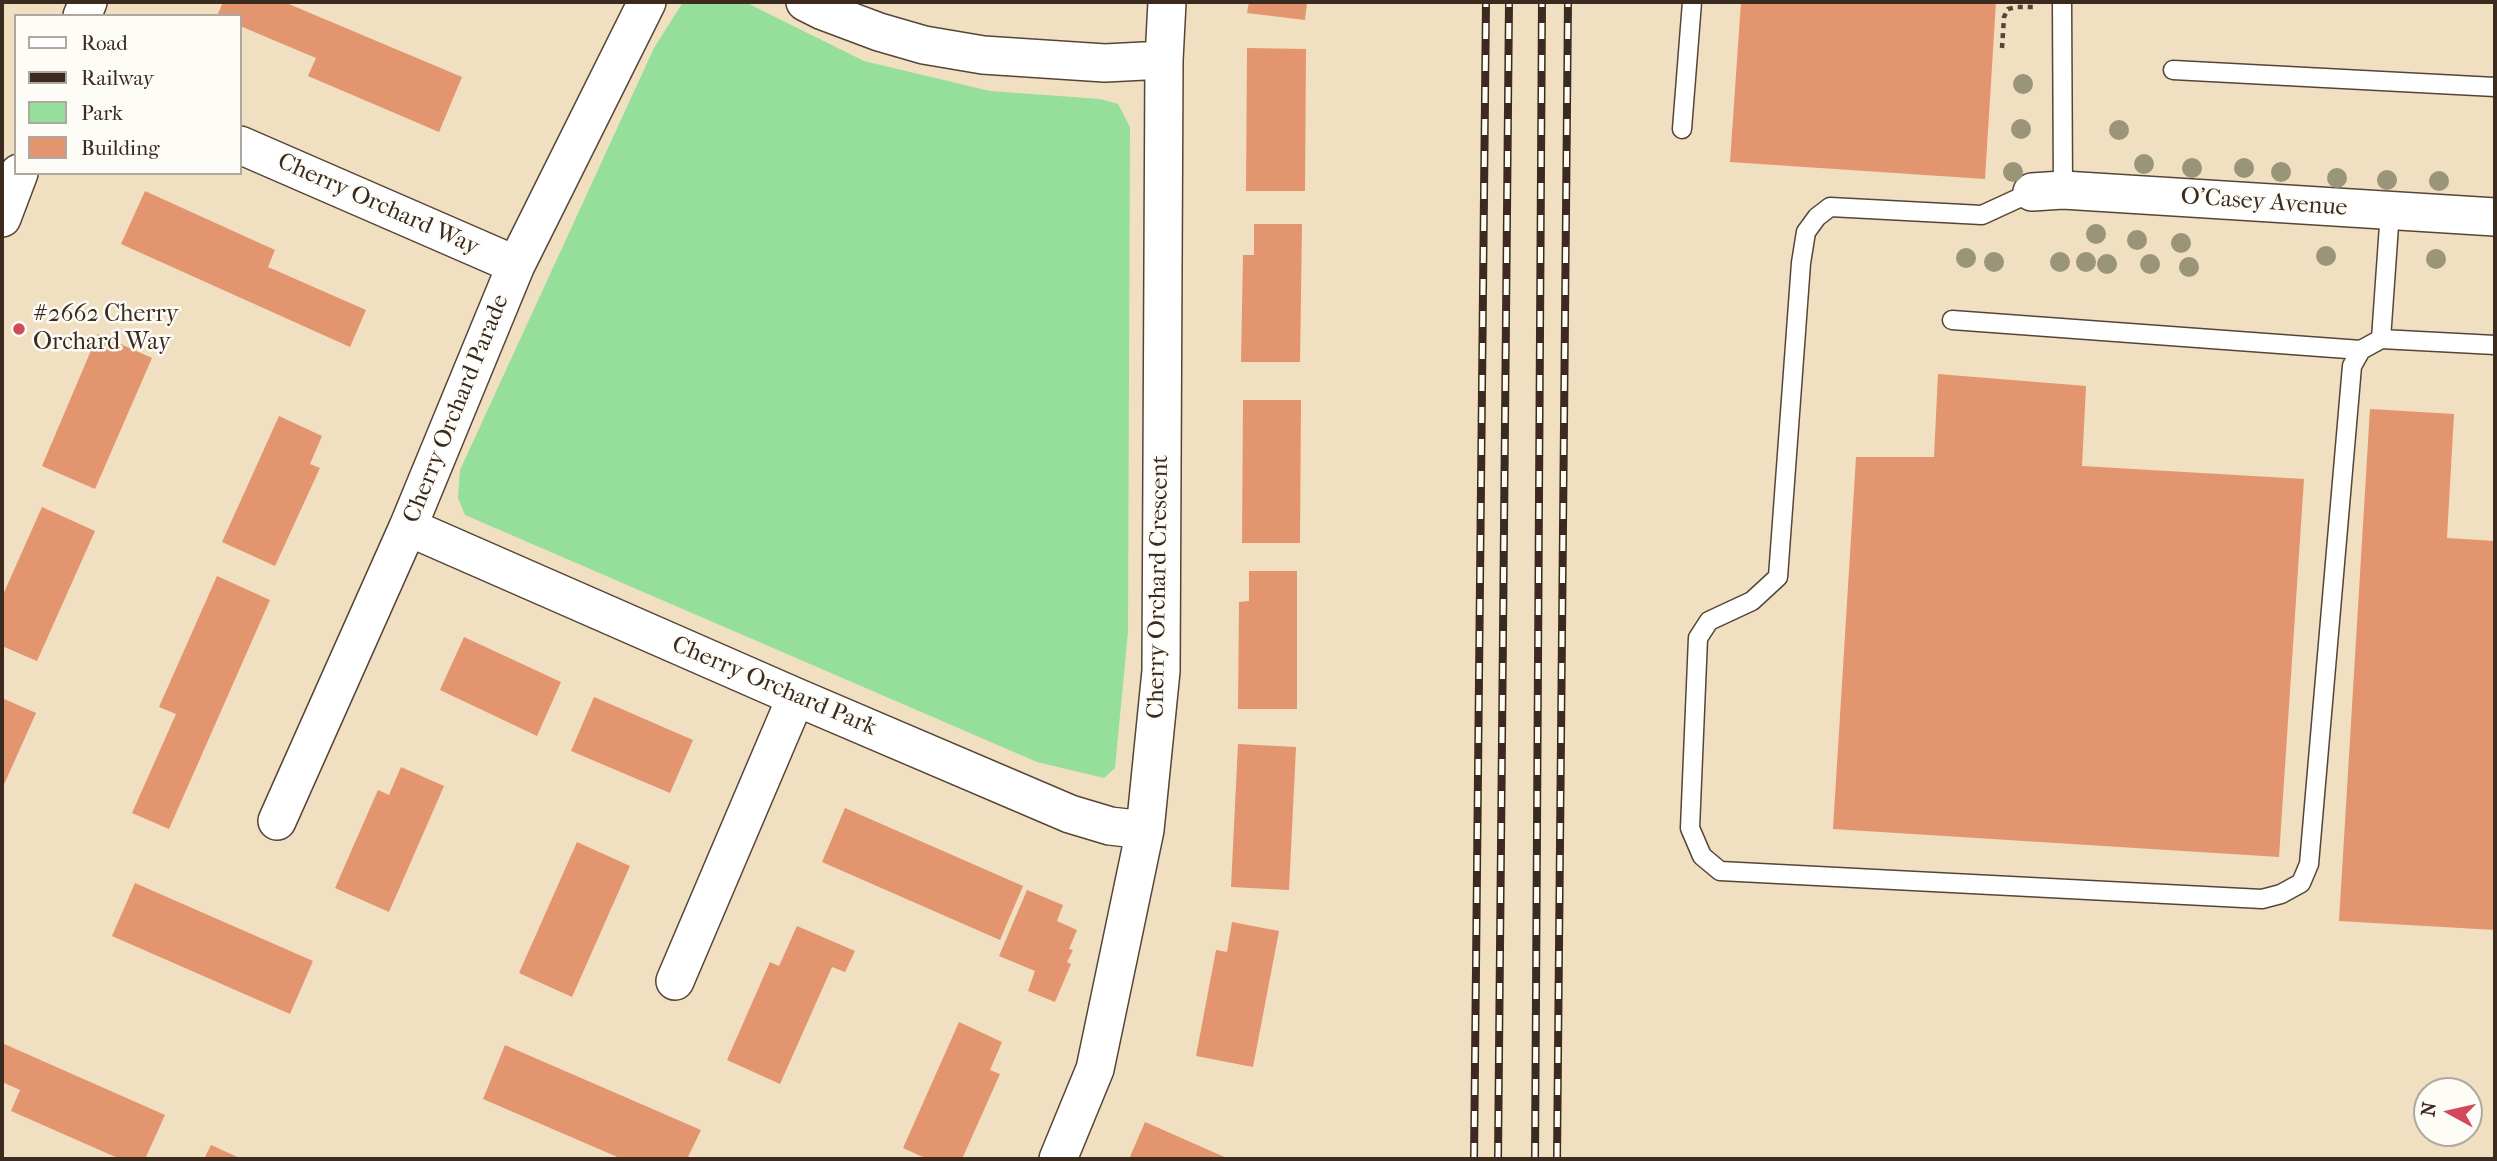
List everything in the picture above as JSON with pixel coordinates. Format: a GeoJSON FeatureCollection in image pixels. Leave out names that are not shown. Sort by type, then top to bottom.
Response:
{"type":"FeatureCollection","features":[{"type":"Feature","properties":{"kind":"street","name":"Cherry Orchard Parade"},"geometry":{"type":"LineString","coordinates":[[276,821],[408,527],[516,265],[648,2]]}},
{"type":"Feature","properties":{"kind":"street"},"geometry":{"type":"LineString","coordinates":[[805,2],[879,32],[924,45],[984,55],[1105,63],[1164,60]]}},
{"type":"Feature","properties":{"kind":"street","name":"Cherry Orchard Crescent"},"geometry":{"type":"LineString","coordinates":[[1058,1159],[1095,1069],[1145,831],[1161,671],[1164,60],[1167,2]]}},
{"type":"Feature","properties":{"kind":"street","name":"Cherry Orchard Way"},"geometry":{"type":"LineString","coordinates":[[242,146],[516,265]]}},
{"type":"Feature","properties":{"kind":"street"},"geometry":{"type":"LineString","coordinates":[[2,218],[18,175]]}},
{"type":"Feature","properties":{"kind":"street","name":"O'Casey Avenue"},"geometry":{"type":"LineString","coordinates":[[2048,191],[2495,217]]}},
{"type":"Feature","properties":{"kind":"street","name":"Cherry Orchard Park"},"geometry":{"type":"LineString","coordinates":[[408,527],[1070,814],[1145,831]]}},
{"type":"Feature","properties":{"kind":"street"},"geometry":{"type":"LineString","coordinates":[[675,981],[796,697]]}},
{"type":"Feature","properties":{"kind":"lane"},"geometry":{"type":"LineString","coordinates":[[1682,129],[1692,2]]}},
{"type":"Feature","properties":{"kind":"lane"},"geometry":{"type":"LineString","coordinates":[[2063,2],[2048,191],[1982,215],[1830,207],[1816,217],[1806,232],[1801,263],[1778,577],[1752,601],[1709,621],[1698,638],[1690,828],[1702,856],[1720,870],[2262,899],[2281,894],[2301,883],[2309,864],[2352,366],[2361,350],[2381,339],[2495,345]]}},
{"type":"Feature","properties":{"kind":"lane"},"geometry":{"type":"LineString","coordinates":[[2173,70],[2495,87]]}},
{"type":"Feature","properties":{"kind":"lane"},"geometry":{"type":"LineString","coordinates":[[2381,339],[2390,211]]}},
{"type":"Feature","properties":{"kind":"lane"},"geometry":{"type":"LineString","coordinates":[[1952,320],[2361,350]]}},
{"type":"Feature","properties":{"kind":"path"},"geometry":{"type":"LineString","coordinates":[[2002,48],[2004,17],[2008,9],[2031,9],[2037,2]]}},
{"type":"Feature","properties":{"kind":"green space"},"geometry":{"type":"Polygon","coordinates":[[[683,2],[745,2],[864,61],[990,91],[1100,99],[1118,104],[1130,127],[1128,632],[1115,768],[1104,778],[1037,762],[465,515],[458,498],[460,470],[654,48],[683,2]]]}},
{"type":"Feature","properties":{"kind":"building"},"geometry":{"type":"Polygon","coordinates":[[[223,2],[284,2],[462,77],[439,132],[308,76],[316,58],[242,27],[242,14],[218,14],[223,2]]]}},
{"type":"Feature","properties":{"kind":"building"},"geometry":{"type":"Polygon","coordinates":[[[1249,2],[1307,2],[1305,20],[1247,13],[1249,2]]]}},
{"type":"Feature","properties":{"kind":"building"},"geometry":{"type":"Polygon","coordinates":[[[1741,2],[1996,2],[1985,179],[1730,162],[1741,2]]]}},
{"type":"Feature","properties":{"kind":"building"},"geometry":{"type":"Polygon","coordinates":[[[1247,48],[1306,49],[1305,191],[1246,191],[1247,48]]]}},
{"type":"Feature","properties":{"kind":"building"},"geometry":{"type":"Polygon","coordinates":[[[145,191],[275,250],[268,267],[366,310],[350,347],[121,244],[145,191]]]}},
{"type":"Feature","properties":{"kind":"building"},"geometry":{"type":"Polygon","coordinates":[[[1254,224],[1302,224],[1300,362],[1241,362],[1243,255],[1254,255],[1254,224]]]}},
{"type":"Feature","properties":{"kind":"building"},"geometry":{"type":"Polygon","coordinates":[[[98,334],[152,358],[95,489],[42,466],[98,334]]]}},
{"type":"Feature","properties":{"kind":"building"},"geometry":{"type":"Polygon","coordinates":[[[1938,374],[2086,386],[2082,466],[2304,479],[2279,857],[1833,829],[1856,457],[1934,457],[1938,374]]]}},
{"type":"Feature","properties":{"kind":"building"},"geometry":{"type":"Polygon","coordinates":[[[1243,400],[1301,400],[1300,543],[1242,543],[1243,400]]]}},
{"type":"Feature","properties":{"kind":"building"},"geometry":{"type":"Polygon","coordinates":[[[2370,409],[2454,414],[2447,538],[2495,541],[2495,930],[2339,921],[2370,409]]]}},
{"type":"Feature","properties":{"kind":"building"},"geometry":{"type":"Polygon","coordinates":[[[279,416],[322,436],[310,464],[320,468],[275,566],[222,542],[279,416]]]}},
{"type":"Feature","properties":{"kind":"building"},"geometry":{"type":"Polygon","coordinates":[[[42,507],[95,531],[37,661],[2,646],[2,597],[42,507]]]}},
{"type":"Feature","properties":{"kind":"building"},"geometry":{"type":"Polygon","coordinates":[[[1249,571],[1297,571],[1297,709],[1238,709],[1239,602],[1249,601],[1249,571]]]}},
{"type":"Feature","properties":{"kind":"building"},"geometry":{"type":"Polygon","coordinates":[[[217,576],[270,600],[169,829],[132,813],[176,714],[159,707],[217,576]]]}},
{"type":"Feature","properties":{"kind":"building"},"geometry":{"type":"Polygon","coordinates":[[[464,637],[561,682],[537,736],[440,690],[464,637]]]}},
{"type":"Feature","properties":{"kind":"building"},"geometry":{"type":"Polygon","coordinates":[[[594,697],[693,740],[670,793],[571,751],[594,697]]]}},
{"type":"Feature","properties":{"kind":"building"},"geometry":{"type":"Polygon","coordinates":[[[2,698],[36,713],[2,789],[2,698]]]}},
{"type":"Feature","properties":{"kind":"building"},"geometry":{"type":"Polygon","coordinates":[[[1238,744],[1296,747],[1289,890],[1231,887],[1238,744]]]}},
{"type":"Feature","properties":{"kind":"building"},"geometry":{"type":"Polygon","coordinates":[[[401,767],[444,786],[389,912],[335,888],[378,790],[389,795],[401,767]]]}},
{"type":"Feature","properties":{"kind":"building"},"geometry":{"type":"Polygon","coordinates":[[[845,808],[1023,886],[1000,940],[822,862],[845,808]]]}},
{"type":"Feature","properties":{"kind":"building"},"geometry":{"type":"Polygon","coordinates":[[[577,842],[630,866],[572,997],[519,973],[577,842]]]}},
{"type":"Feature","properties":{"kind":"building"},"geometry":{"type":"Polygon","coordinates":[[[135,883],[313,961],[290,1014],[112,936],[135,883]]]}},
{"type":"Feature","properties":{"kind":"building"},"geometry":{"type":"Polygon","coordinates":[[[1027,890],[1063,905],[1057,921],[1077,930],[1069,949],[1073,950],[1067,962],[1071,964],[1055,1002],[1028,991],[1035,971],[999,956],[1027,890]]]}},
{"type":"Feature","properties":{"kind":"building"},"geometry":{"type":"Polygon","coordinates":[[[1232,922],[1279,931],[1253,1067],[1196,1056],[1216,950],[1227,952],[1232,922]]]}},
{"type":"Feature","properties":{"kind":"building"},"geometry":{"type":"Polygon","coordinates":[[[797,926],[855,951],[845,972],[832,967],[780,1084],[727,1060],[770,962],[779,966],[797,926]]]}},
{"type":"Feature","properties":{"kind":"building"},"geometry":{"type":"Polygon","coordinates":[[[959,1022],[1002,1042],[990,1070],[1000,1074],[962,1159],[927,1159],[903,1148],[959,1022]]]}},
{"type":"Feature","properties":{"kind":"building"},"geometry":{"type":"Polygon","coordinates":[[[2,1043],[165,1115],[145,1159],[120,1159],[11,1111],[20,1090],[2,1082],[2,1043]]]}},
{"type":"Feature","properties":{"kind":"building"},"geometry":{"type":"Polygon","coordinates":[[[505,1045],[701,1130],[687,1159],[622,1159],[483,1099],[505,1045]]]}},
{"type":"Feature","properties":{"kind":"building"},"geometry":{"type":"Polygon","coordinates":[[[1145,1122],[1195,1144],[1229,1159],[1129,1159],[1145,1122]]]}},
{"type":"Feature","properties":{"kind":"building"},"geometry":{"type":"Polygon","coordinates":[[[211,1145],[242,1159],[204,1159],[211,1145]]]}},
{"type":"Feature","properties":{"kind":"railway"},"geometry":{"type":"LineString","coordinates":[[1474,1159],[1486,2]]}},
{"type":"Feature","properties":{"kind":"railway"},"geometry":{"type":"LineString","coordinates":[[1498,1159],[1509,2]]}},
{"type":"Feature","properties":{"kind":"railway"},"geometry":{"type":"LineString","coordinates":[[1535,1159],[1542,2]]}},
{"type":"Feature","properties":{"kind":"railway"},"geometry":{"type":"LineString","coordinates":[[1557,1159],[1568,2]]}},
{"type":"Feature","properties":{"kind":"place","name":"#2662 Cherry Orchard Way"},"geometry":{"type":"Point","coordinates":[19,329]}}]}
